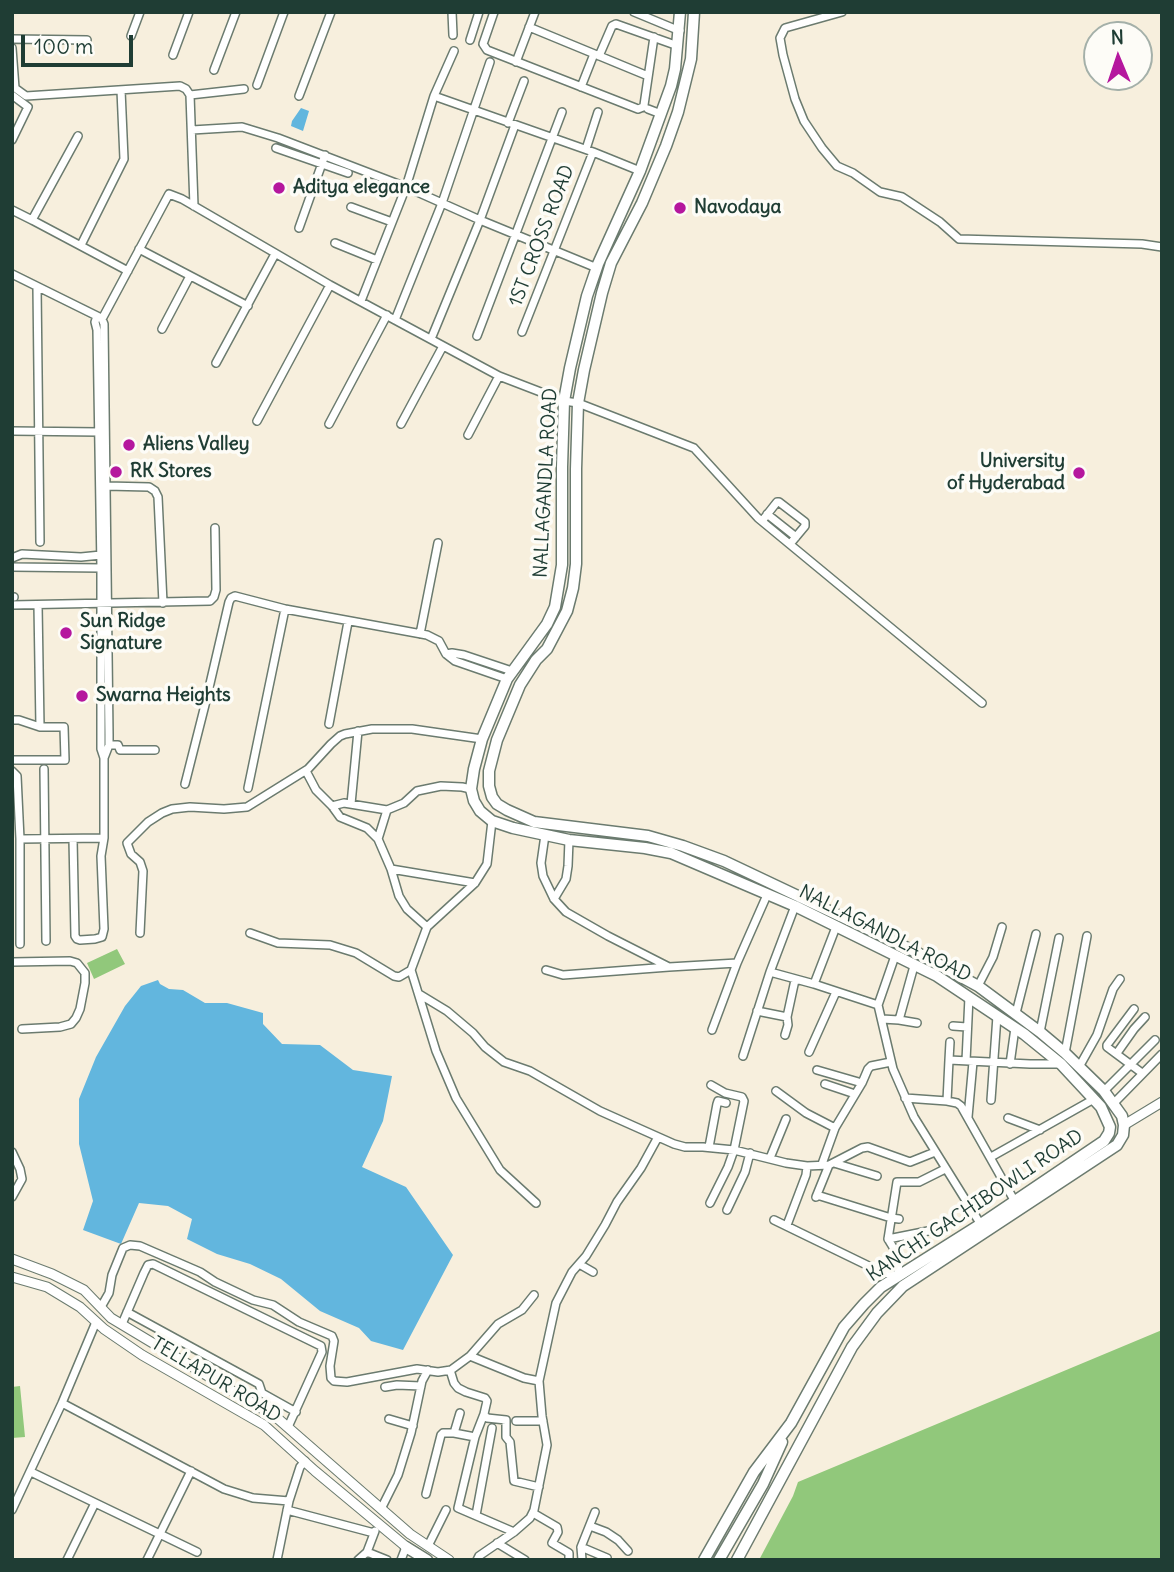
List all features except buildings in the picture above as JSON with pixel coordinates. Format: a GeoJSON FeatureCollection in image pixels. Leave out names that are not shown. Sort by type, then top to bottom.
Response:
{"type":"FeatureCollection","features":[{"type":"Feature","properties":{"kind":"main road","name":"NALLAGANDLA ROAD"},"geometry":{"type":"LineString","coordinates":[[471,789],[482,739],[510,675],[547,624],[555,607],[562,565],[564,401],[587,296],[640,172],[671,86],[680,31],[680,12]]}},
{"type":"Feature","properties":{"kind":"main road","name":"NALLAGANDLA ROAD"},"geometry":{"type":"LineString","coordinates":[[694,12],[691,59],[678,112],[642,203],[611,263],[589,348],[578,404],[576,564],[568,611],[547,649],[536,660],[518,689],[497,740],[489,771],[492,797],[507,810],[534,822],[684,846],[724,861],[914,951],[978,986],[1040,1032],[1105,1115],[1110,1130]]}},
{"type":"Feature","properties":{"kind":"main road"},"geometry":{"type":"LineString","coordinates":[[471,789],[476,806],[492,821]]}},
{"type":"Feature","properties":{"kind":"main road","name":"NALLAGANDLA ROAD"},"geometry":{"type":"LineString","coordinates":[[492,821],[569,840],[647,842],[795,906],[937,976],[1079,1068],[1114,1103],[1124,1125]]}},
{"type":"Feature","properties":{"kind":"main road","name":"KANCHI GACHIBOWLI ROAD"},"geometry":{"type":"LineString","coordinates":[[704,1560],[754,1472],[791,1423],[844,1327],[881,1287],[983,1228],[1117,1144],[1123,1135],[1124,1125]]}},
{"type":"Feature","properties":{"kind":"main road","name":"KANCHI GACHIBOWLI ROAD"},"geometry":{"type":"LineString","coordinates":[[737,1560],[852,1347],[877,1313],[903,1286],[983,1228],[1014,1200],[1104,1140],[1110,1130]]}},
{"type":"Feature","properties":{"kind":"main road"},"geometry":{"type":"LineString","coordinates":[[719,1560],[763,1484],[791,1423]]}},
{"type":"Feature","properties":{"kind":"main road"},"geometry":{"type":"LineString","coordinates":[[406,1547],[428,1560]]}},
{"type":"Feature","properties":{"kind":"street"},"geometry":{"type":"LineString","coordinates":[[131,36],[140,12]]}},
{"type":"Feature","properties":{"kind":"street"},"geometry":{"type":"LineString","coordinates":[[173,55],[189,12]]}},
{"type":"Feature","properties":{"kind":"street"},"geometry":{"type":"LineString","coordinates":[[214,70],[236,12]]}},
{"type":"Feature","properties":{"kind":"street"},"geometry":{"type":"LineString","coordinates":[[257,85],[284,12]]}},
{"type":"Feature","properties":{"kind":"street"},"geometry":{"type":"LineString","coordinates":[[299,96],[331,12]]}},
{"type":"Feature","properties":{"kind":"street"},"geometry":{"type":"LineString","coordinates":[[452,12],[453,35]]}},
{"type":"Feature","properties":{"kind":"street"},"geometry":{"type":"LineString","coordinates":[[470,40],[479,12]]}},
{"type":"Feature","properties":{"kind":"street"},"geometry":{"type":"LineString","coordinates":[[494,12],[483,46],[487,50],[641,109],[644,105],[654,37]]}},
{"type":"Feature","properties":{"kind":"street"},"geometry":{"type":"LineString","coordinates":[[516,62],[534,12]]}},
{"type":"Feature","properties":{"kind":"street"},"geometry":{"type":"LineString","coordinates":[[634,12],[680,31]]}},
{"type":"Feature","properties":{"kind":"street"},"geometry":{"type":"LineString","coordinates":[[842,12],[785,28],[780,38],[789,77],[804,121],[837,166],[853,173],[880,192],[902,197],[960,239],[1142,244],[1162,247]]}},
{"type":"Feature","properties":{"kind":"street"},"geometry":{"type":"LineString","coordinates":[[581,87],[614,24],[678,46]]}},
{"type":"Feature","properties":{"kind":"street"},"geometry":{"type":"LineString","coordinates":[[529,27],[648,76]]}},
{"type":"Feature","properties":{"kind":"street"},"geometry":{"type":"LineString","coordinates":[[12,39],[87,40]]}},
{"type":"Feature","properties":{"kind":"street"},"geometry":{"type":"LineString","coordinates":[[12,48],[15,88],[26,96],[180,86],[186,89],[190,94],[194,206]]}},
{"type":"Feature","properties":{"kind":"street"},"geometry":{"type":"LineString","coordinates":[[361,301],[406,187],[434,96],[454,51]]}},
{"type":"Feature","properties":{"kind":"street"},"geometry":{"type":"LineString","coordinates":[[395,320],[442,203],[490,62]]}},
{"type":"Feature","properties":{"kind":"street"},"geometry":{"type":"LineString","coordinates":[[431,340],[480,220],[524,80]]}},
{"type":"Feature","properties":{"kind":"street"},"geometry":{"type":"LineString","coordinates":[[190,94],[244,89]]}},
{"type":"Feature","properties":{"kind":"street"},"geometry":{"type":"LineString","coordinates":[[81,245],[124,159],[121,90]]}},
{"type":"Feature","properties":{"kind":"street"},"geometry":{"type":"LineString","coordinates":[[12,95],[27,107],[12,140]]}},
{"type":"Feature","properties":{"kind":"street"},"geometry":{"type":"LineString","coordinates":[[434,96],[640,172]]}},
{"type":"Feature","properties":{"kind":"street"},"geometry":{"type":"LineString","coordinates":[[648,109],[661,114]]}},
{"type":"Feature","properties":{"kind":"street"},"geometry":{"type":"LineString","coordinates":[[477,336],[562,112]]}},
{"type":"Feature","properties":{"kind":"street","name":"1ST CROSS ROAD"},"geometry":{"type":"LineString","coordinates":[[522,332],[589,151],[598,112]]}},
{"type":"Feature","properties":{"kind":"street"},"geometry":{"type":"LineString","coordinates":[[192,130],[242,127],[278,138],[348,173]]}},
{"type":"Feature","properties":{"kind":"street"},"geometry":{"type":"LineString","coordinates":[[32,220],[78,136]]}},
{"type":"Feature","properties":{"kind":"street"},"geometry":{"type":"LineString","coordinates":[[275,148],[321,159],[406,187],[597,268]]}},
{"type":"Feature","properties":{"kind":"street"},"geometry":{"type":"LineString","coordinates":[[299,228],[321,159]]}},
{"type":"Feature","properties":{"kind":"street"},"geometry":{"type":"LineString","coordinates":[[104,758],[109,746],[109,734],[105,603],[101,568],[100,318],[169,194],[499,376],[694,448],[762,521],[793,541]]}},
{"type":"Feature","properties":{"kind":"street"},"geometry":{"type":"LineString","coordinates":[[351,207],[392,222]]}},
{"type":"Feature","properties":{"kind":"street"},"geometry":{"type":"LineString","coordinates":[[12,210],[128,271]]}},
{"type":"Feature","properties":{"kind":"street"},"geometry":{"type":"LineString","coordinates":[[335,243],[377,260]]}},
{"type":"Feature","properties":{"kind":"street"},"geometry":{"type":"LineString","coordinates":[[139,249],[248,306]]}},
{"type":"Feature","properties":{"kind":"street"},"geometry":{"type":"LineString","coordinates":[[216,363],[275,254]]}},
{"type":"Feature","properties":{"kind":"street"},"geometry":{"type":"LineString","coordinates":[[12,274],[100,318]]}},
{"type":"Feature","properties":{"kind":"street"},"geometry":{"type":"LineString","coordinates":[[162,329],[190,276]]}},
{"type":"Feature","properties":{"kind":"street"},"geometry":{"type":"LineString","coordinates":[[257,421],[330,285]]}},
{"type":"Feature","properties":{"kind":"street"},"geometry":{"type":"LineString","coordinates":[[37,287],[40,542]]}},
{"type":"Feature","properties":{"kind":"street"},"geometry":{"type":"LineString","coordinates":[[329,424],[387,315]]}},
{"type":"Feature","properties":{"kind":"street"},"geometry":{"type":"LineString","coordinates":[[73,839],[75,936],[80,940],[95,939],[104,935],[101,856],[104,838],[104,758],[101,749],[106,486],[100,330]]}},
{"type":"Feature","properties":{"kind":"street"},"geometry":{"type":"LineString","coordinates":[[401,424],[443,346]]}},
{"type":"Feature","properties":{"kind":"street"},"geometry":{"type":"LineString","coordinates":[[468,435],[499,376]]}},
{"type":"Feature","properties":{"kind":"street"},"geometry":{"type":"LineString","coordinates":[[12,431],[99,432]]}},
{"type":"Feature","properties":{"kind":"street"},"geometry":{"type":"LineString","coordinates":[[106,486],[149,487],[158,497],[163,603]]}},
{"type":"Feature","properties":{"kind":"street"},"geometry":{"type":"LineString","coordinates":[[762,521],[779,502],[805,522],[805,526],[793,541]]}},
{"type":"Feature","properties":{"kind":"street"},"geometry":{"type":"LineString","coordinates":[[768,514],[793,541],[982,703]]}},
{"type":"Feature","properties":{"kind":"street"},"geometry":{"type":"LineString","coordinates":[[774,531],[779,524]]}},
{"type":"Feature","properties":{"kind":"street"},"geometry":{"type":"LineString","coordinates":[[12,605],[210,601],[216,590],[215,528]]}},
{"type":"Feature","properties":{"kind":"street"},"geometry":{"type":"LineString","coordinates":[[420,634],[438,544]]}},
{"type":"Feature","properties":{"kind":"street"},"geometry":{"type":"LineString","coordinates":[[12,558],[22,554],[81,557],[101,555]]}},
{"type":"Feature","properties":{"kind":"street"},"geometry":{"type":"LineString","coordinates":[[12,567],[101,568]]}},
{"type":"Feature","properties":{"kind":"street"},"geometry":{"type":"LineString","coordinates":[[185,785],[229,602],[235,596],[348,622],[427,635],[439,641],[446,654],[455,662],[510,675]]}},
{"type":"Feature","properties":{"kind":"street"},"geometry":{"type":"LineString","coordinates":[[38,605],[40,727]]}},
{"type":"Feature","properties":{"kind":"street"},"geometry":{"type":"LineString","coordinates":[[248,788],[285,609]]}},
{"type":"Feature","properties":{"kind":"street"},"geometry":{"type":"LineString","coordinates":[[329,724],[348,622]]}},
{"type":"Feature","properties":{"kind":"street"},"geometry":{"type":"LineString","coordinates":[[12,720],[40,727],[64,727],[65,760],[12,760]]}},
{"type":"Feature","properties":{"kind":"street"},"geometry":{"type":"LineString","coordinates":[[140,933],[143,872],[140,862],[131,854],[127,843],[148,822],[162,813],[186,807],[247,807],[306,771],[340,736],[358,731],[412,726],[482,739]]}},
{"type":"Feature","properties":{"kind":"street"},"geometry":{"type":"LineString","coordinates":[[351,804],[358,731]]}},
{"type":"Feature","properties":{"kind":"street"},"geometry":{"type":"LineString","coordinates":[[109,734],[118,734]]}},
{"type":"Feature","properties":{"kind":"street"},"geometry":{"type":"LineString","coordinates":[[109,746],[118,745],[120,750],[155,750]]}},
{"type":"Feature","properties":{"kind":"street"},"geometry":{"type":"LineString","coordinates":[[44,769],[46,941]]}},
{"type":"Feature","properties":{"kind":"street"},"geometry":{"type":"LineString","coordinates":[[12,771],[17,776],[20,839],[20,944]]}},
{"type":"Feature","properties":{"kind":"street"},"geometry":{"type":"LineString","coordinates":[[306,771],[316,790],[340,817],[368,828],[377,839],[391,869],[399,896],[407,909],[427,926]]}},
{"type":"Feature","properties":{"kind":"street"},"geometry":{"type":"LineString","coordinates":[[332,806],[344,803],[387,810],[404,803],[417,791],[441,786],[471,789]]}},
{"type":"Feature","properties":{"kind":"street"},"geometry":{"type":"LineString","coordinates":[[377,839],[387,810]]}},
{"type":"Feature","properties":{"kind":"street"},"geometry":{"type":"LineString","coordinates":[[492,821],[487,864],[475,883],[427,926],[411,970],[436,1051],[456,1098],[500,1170],[536,1203]]}},
{"type":"Feature","properties":{"kind":"street"},"geometry":{"type":"LineString","coordinates":[[545,835],[541,863],[543,876],[554,899],[566,912],[670,967]]}},
{"type":"Feature","properties":{"kind":"street"},"geometry":{"type":"LineString","coordinates":[[20,839],[104,838]]}},
{"type":"Feature","properties":{"kind":"street"},"geometry":{"type":"LineString","coordinates":[[554,899],[566,879],[569,840]]}},
{"type":"Feature","properties":{"kind":"street"},"geometry":{"type":"LineString","coordinates":[[391,869],[475,883]]}},
{"type":"Feature","properties":{"kind":"street"},"geometry":{"type":"LineString","coordinates":[[712,1030],[737,963],[767,895]]}},
{"type":"Feature","properties":{"kind":"street"},"geometry":{"type":"LineString","coordinates":[[744,1056],[757,1010],[795,906]]}},
{"type":"Feature","properties":{"kind":"street"},"geometry":{"type":"LineString","coordinates":[[814,985],[836,926]]}},
{"type":"Feature","properties":{"kind":"street"},"geometry":{"type":"LineString","coordinates":[[978,986],[993,957],[1002,927]]}},
{"type":"Feature","properties":{"kind":"street"},"geometry":{"type":"LineString","coordinates":[[250,933],[278,943],[330,945],[356,953],[394,976],[399,977],[411,970]]}},
{"type":"Feature","properties":{"kind":"street"},"geometry":{"type":"LineString","coordinates":[[1016,1013],[1036,934]]}},
{"type":"Feature","properties":{"kind":"street"},"geometry":{"type":"LineString","coordinates":[[949,1060],[1010,1063],[1063,1059],[1087,936]]}},
{"type":"Feature","properties":{"kind":"street"},"geometry":{"type":"LineString","coordinates":[[1040,1032],[1059,938]]}},
{"type":"Feature","properties":{"kind":"street"},"geometry":{"type":"LineString","coordinates":[[895,956],[877,1005],[891,1062],[914,1117],[983,1228]]}},
{"type":"Feature","properties":{"kind":"street"},"geometry":{"type":"LineString","coordinates":[[12,962],[69,961],[77,963],[85,973],[80,1009],[71,1024],[22,1029]]}},
{"type":"Feature","properties":{"kind":"street"},"geometry":{"type":"LineString","coordinates":[[546,970],[563,975],[737,963]]}},
{"type":"Feature","properties":{"kind":"street"},"geometry":{"type":"LineString","coordinates":[[900,1020],[915,966]]}},
{"type":"Feature","properties":{"kind":"street"},"geometry":{"type":"LineString","coordinates":[[770,972],[877,1005]]}},
{"type":"Feature","properties":{"kind":"street"},"geometry":{"type":"LineString","coordinates":[[1079,1068],[1097,1035],[1113,989],[1120,979]]}},
{"type":"Feature","properties":{"kind":"street"},"geometry":{"type":"LineString","coordinates":[[785,1035],[796,980]]}},
{"type":"Feature","properties":{"kind":"street"},"geometry":{"type":"LineString","coordinates":[[809,1052],[836,992]]}},
{"type":"Feature","properties":{"kind":"street"},"geometry":{"type":"LineString","coordinates":[[419,994],[456,1018],[504,1062],[530,1071],[600,1111],[685,1147],[734,1150],[807,1166],[828,1164],[877,1176]]}},
{"type":"Feature","properties":{"kind":"street"},"geometry":{"type":"LineString","coordinates":[[968,1118],[969,997]]}},
{"type":"Feature","properties":{"kind":"street"},"geometry":{"type":"LineString","coordinates":[[1134,1009],[1107,1047],[1142,1073]]}},
{"type":"Feature","properties":{"kind":"street"},"geometry":{"type":"LineString","coordinates":[[757,1010],[787,1017]]}},
{"type":"Feature","properties":{"kind":"street"},"geometry":{"type":"LineString","coordinates":[[991,1100],[997,1016]]}},
{"type":"Feature","properties":{"kind":"street"},"geometry":{"type":"LineString","coordinates":[[1117,1053],[1145,1017]]}},
{"type":"Feature","properties":{"kind":"street"},"geometry":{"type":"LineString","coordinates":[[882,1019],[917,1023]]}},
{"type":"Feature","properties":{"kind":"street"},"geometry":{"type":"LineString","coordinates":[[953,1026],[967,1027]]}},
{"type":"Feature","properties":{"kind":"street"},"geometry":{"type":"LineString","coordinates":[[1010,1063],[1015,1028]]}},
{"type":"Feature","properties":{"kind":"street"},"geometry":{"type":"LineString","coordinates":[[1104,1091],[1156,1040]]}},
{"type":"Feature","properties":{"kind":"street"},"geometry":{"type":"LineString","coordinates":[[947,1101],[950,1042]]}},
{"type":"Feature","properties":{"kind":"street"},"geometry":{"type":"LineString","coordinates":[[1114,1103],[1162,1054]]}},
{"type":"Feature","properties":{"kind":"street"},"geometry":{"type":"LineString","coordinates":[[891,1062],[868,1069],[835,1128],[828,1164],[817,1196],[895,1218]]}},
{"type":"Feature","properties":{"kind":"street"},"geometry":{"type":"LineString","coordinates":[[817,1070],[862,1083]]}},
{"type":"Feature","properties":{"kind":"street"},"geometry":{"type":"LineString","coordinates":[[825,1084],[855,1094]]}},
{"type":"Feature","properties":{"kind":"street"},"geometry":{"type":"LineString","coordinates":[[710,1203],[725,1175],[734,1150],[743,1098],[725,1093],[712,1085]]}},
{"type":"Feature","properties":{"kind":"street"},"geometry":{"type":"LineString","coordinates":[[776,1091],[807,1113],[835,1128]]}},
{"type":"Feature","properties":{"kind":"street"},"geometry":{"type":"LineString","coordinates":[[905,1098],[947,1101],[961,1106],[1014,1200]]}},
{"type":"Feature","properties":{"kind":"street"},"geometry":{"type":"LineString","coordinates":[[991,1157],[1094,1100]]}},
{"type":"Feature","properties":{"kind":"street"},"geometry":{"type":"LineString","coordinates":[[709,1147],[718,1101],[726,1103]]}},
{"type":"Feature","properties":{"kind":"street"},"geometry":{"type":"LineString","coordinates":[[1124,1125],[1162,1102]]}},
{"type":"Feature","properties":{"kind":"street"},"geometry":{"type":"LineString","coordinates":[[1008,1118],[1040,1130]]}},
{"type":"Feature","properties":{"kind":"street"},"geometry":{"type":"LineString","coordinates":[[770,1158],[786,1119]]}},
{"type":"Feature","properties":{"kind":"street"},"geometry":{"type":"LineString","coordinates":[[477,1560],[514,1532],[533,1513],[547,1445],[539,1381],[556,1303],[572,1272],[586,1256],[617,1202],[642,1168],[658,1136]]}},
{"type":"Feature","properties":{"kind":"street"},"geometry":{"type":"LineString","coordinates":[[828,1164],[868,1147],[910,1162],[935,1152]]}},
{"type":"Feature","properties":{"kind":"street"},"geometry":{"type":"LineString","coordinates":[[12,1152],[22,1179],[12,1197]]}},
{"type":"Feature","properties":{"kind":"street"},"geometry":{"type":"LineString","coordinates":[[727,1210],[745,1172],[750,1153]]}},
{"type":"Feature","properties":{"kind":"street"},"geometry":{"type":"LineString","coordinates":[[787,1226],[807,1166]]}},
{"type":"Feature","properties":{"kind":"street"},"geometry":{"type":"LineString","coordinates":[[774,1220],[881,1272],[898,1276],[898,1257],[888,1239],[895,1218],[897,1182],[919,1182],[945,1169]]}},
{"type":"Feature","properties":{"kind":"street"},"geometry":{"type":"LineString","coordinates":[[888,1239],[928,1231]]}},
{"type":"Feature","properties":{"kind":"street"},"geometry":{"type":"LineString","coordinates":[[101,1307],[109,1293],[120,1252],[127,1246],[140,1246],[200,1272],[253,1300],[273,1305],[299,1322],[332,1336],[334,1341],[330,1374],[334,1381],[357,1381],[403,1370],[417,1369],[438,1373],[450,1370],[470,1356],[498,1324],[522,1310],[534,1294]]}},
{"type":"Feature","properties":{"kind":"street"},"geometry":{"type":"LineString","coordinates":[[12,1259],[84,1290],[111,1318],[276,1417],[410,1534],[449,1560]]}},
{"type":"Feature","properties":{"kind":"street"},"geometry":{"type":"LineString","coordinates":[[579,1264],[593,1272]]}},
{"type":"Feature","properties":{"kind":"street"},"geometry":{"type":"LineString","coordinates":[[122,1324],[148,1265],[153,1265],[321,1346],[322,1352],[288,1427]]}},
{"type":"Feature","properties":{"kind":"street","name":"TELLAPUR ROAD"},"geometry":{"type":"LineString","coordinates":[[12,1276],[47,1287],[80,1307],[104,1329],[150,1360],[264,1425],[422,1560]]}},
{"type":"Feature","properties":{"kind":"street"},"geometry":{"type":"LineString","coordinates":[[127,1312],[259,1384],[262,1393],[295,1414]]}},
{"type":"Feature","properties":{"kind":"street"},"geometry":{"type":"LineString","coordinates":[[12,1510],[62,1404],[96,1322]]}},
{"type":"Feature","properties":{"kind":"street"},"geometry":{"type":"LineString","coordinates":[[150,1360],[159,1346]]}},
{"type":"Feature","properties":{"kind":"street"},"geometry":{"type":"LineString","coordinates":[[470,1356],[524,1378],[539,1381]]}},
{"type":"Feature","properties":{"kind":"street"},"geometry":{"type":"LineString","coordinates":[[211,1378],[219,1363]]}},
{"type":"Feature","properties":{"kind":"street"},"geometry":{"type":"LineString","coordinates":[[381,1509],[398,1475],[413,1426],[421,1386],[428,1370]]}},
{"type":"Feature","properties":{"kind":"street"},"geometry":{"type":"LineString","coordinates":[[450,1370],[458,1388],[487,1401],[457,1506],[514,1532]]}},
{"type":"Feature","properties":{"kind":"street"},"geometry":{"type":"LineString","coordinates":[[385,1387],[421,1386]]}},
{"type":"Feature","properties":{"kind":"street"},"geometry":{"type":"LineString","coordinates":[[62,1404],[224,1489],[374,1533]]}},
{"type":"Feature","properties":{"kind":"street"},"geometry":{"type":"LineString","coordinates":[[454,1433],[460,1413]]}},
{"type":"Feature","properties":{"kind":"street"},"geometry":{"type":"LineString","coordinates":[[484,1413],[488,1419],[506,1420],[506,1437],[510,1443],[514,1481],[539,1487]]}},
{"type":"Feature","properties":{"kind":"street"},"geometry":{"type":"LineString","coordinates":[[389,1419],[413,1426]]}},
{"type":"Feature","properties":{"kind":"street"},"geometry":{"type":"LineString","coordinates":[[516,1421],[543,1422]]}},
{"type":"Feature","properties":{"kind":"street"},"geometry":{"type":"LineString","coordinates":[[476,1515],[492,1428]]}},
{"type":"Feature","properties":{"kind":"street"},"geometry":{"type":"LineString","coordinates":[[426,1494],[441,1435],[454,1433],[475,1437]]}},
{"type":"Feature","properties":{"kind":"street"},"geometry":{"type":"LineString","coordinates":[[277,1560],[288,1506],[300,1467],[305,1461]]}},
{"type":"Feature","properties":{"kind":"street"},"geometry":{"type":"LineString","coordinates":[[147,1560],[191,1471]]}},
{"type":"Feature","properties":{"kind":"street"},"geometry":{"type":"LineString","coordinates":[[31,1472],[197,1552]]}},
{"type":"Feature","properties":{"kind":"street"},"geometry":{"type":"LineString","coordinates":[[67,1560],[95,1503]]}},
{"type":"Feature","properties":{"kind":"street"},"geometry":{"type":"LineString","coordinates":[[428,1546],[446,1510]]}},
{"type":"Feature","properties":{"kind":"street"},"geometry":{"type":"LineString","coordinates":[[582,1560],[582,1547],[595,1512]]}},
{"type":"Feature","properties":{"kind":"street"},"geometry":{"type":"LineString","coordinates":[[533,1513],[558,1527],[552,1544],[569,1553],[569,1560]]}},
{"type":"Feature","properties":{"kind":"street"},"geometry":{"type":"LineString","coordinates":[[358,1560],[367,1552],[376,1522]]}},
{"type":"Feature","properties":{"kind":"street"},"geometry":{"type":"LineString","coordinates":[[590,1526],[606,1532],[628,1551]]}},
{"type":"Feature","properties":{"kind":"street"},"geometry":{"type":"LineString","coordinates":[[497,1544],[525,1560]]}},
{"type":"Feature","properties":{"kind":"street"},"geometry":{"type":"LineString","coordinates":[[401,1560],[406,1547]]}},
{"type":"Feature","properties":{"kind":"street"},"geometry":{"type":"LineString","coordinates":[[582,1547],[607,1558]]}},
{"type":"Feature","properties":{"kind":"street"},"geometry":{"type":"LineString","coordinates":[[367,1552],[387,1560]]}},
{"type":"Feature","properties":{"kind":"green space"},"geometry":{"type":"Polygon","coordinates":[[[117,949],[125,964],[94,979],[87,963],[117,949]]]}},
{"type":"Feature","properties":{"kind":"green space"},"geometry":{"type":"Polygon","coordinates":[[[1162,1330],[1162,1560],[759,1560],[798,1482],[1162,1330]]]}},
{"type":"Feature","properties":{"kind":"green space"},"geometry":{"type":"Polygon","coordinates":[[[20,1386],[25,1437],[12,1438],[12,1387],[20,1386]]]}},
{"type":"Feature","properties":{"kind":"water"},"geometry":{"type":"Polygon","coordinates":[[[301,108],[309,111],[303,131],[291,126],[301,108]]]}},
{"type":"Feature","properties":{"kind":"water"},"geometry":{"type":"Polygon","coordinates":[[[158,980],[169,989],[183,990],[205,1003],[227,1003],[263,1013],[263,1024],[282,1044],[320,1045],[353,1070],[392,1076],[383,1121],[362,1167],[406,1187],[453,1255],[403,1350],[371,1341],[359,1328],[320,1311],[281,1279],[187,1239],[192,1219],[168,1206],[139,1203],[121,1244],[83,1230],[93,1201],[79,1144],[79,1099],[96,1057],[125,1006],[141,986],[158,980]]]}},
{"type":"Feature","properties":{"kind":"place","name":"Aditya elegance"},"geometry":{"type":"Point","coordinates":[279,188]}},
{"type":"Feature","properties":{"kind":"place","name":"Navodaya"},"geometry":{"type":"Point","coordinates":[680,208]}},
{"type":"Feature","properties":{"kind":"place","name":"Aliens Valley"},"geometry":{"type":"Point","coordinates":[129,445]}},
{"type":"Feature","properties":{"kind":"place","name":"RK Stores"},"geometry":{"type":"Point","coordinates":[116,472]}},
{"type":"Feature","properties":{"kind":"place","name":"University of Hyderabad"},"geometry":{"type":"Point","coordinates":[1079,473]}},
{"type":"Feature","properties":{"kind":"place","name":"Sun Ridge Signature"},"geometry":{"type":"Point","coordinates":[66,633]}},
{"type":"Feature","properties":{"kind":"place","name":"Swarna Heights"},"geometry":{"type":"Point","coordinates":[82,696]}}]}
